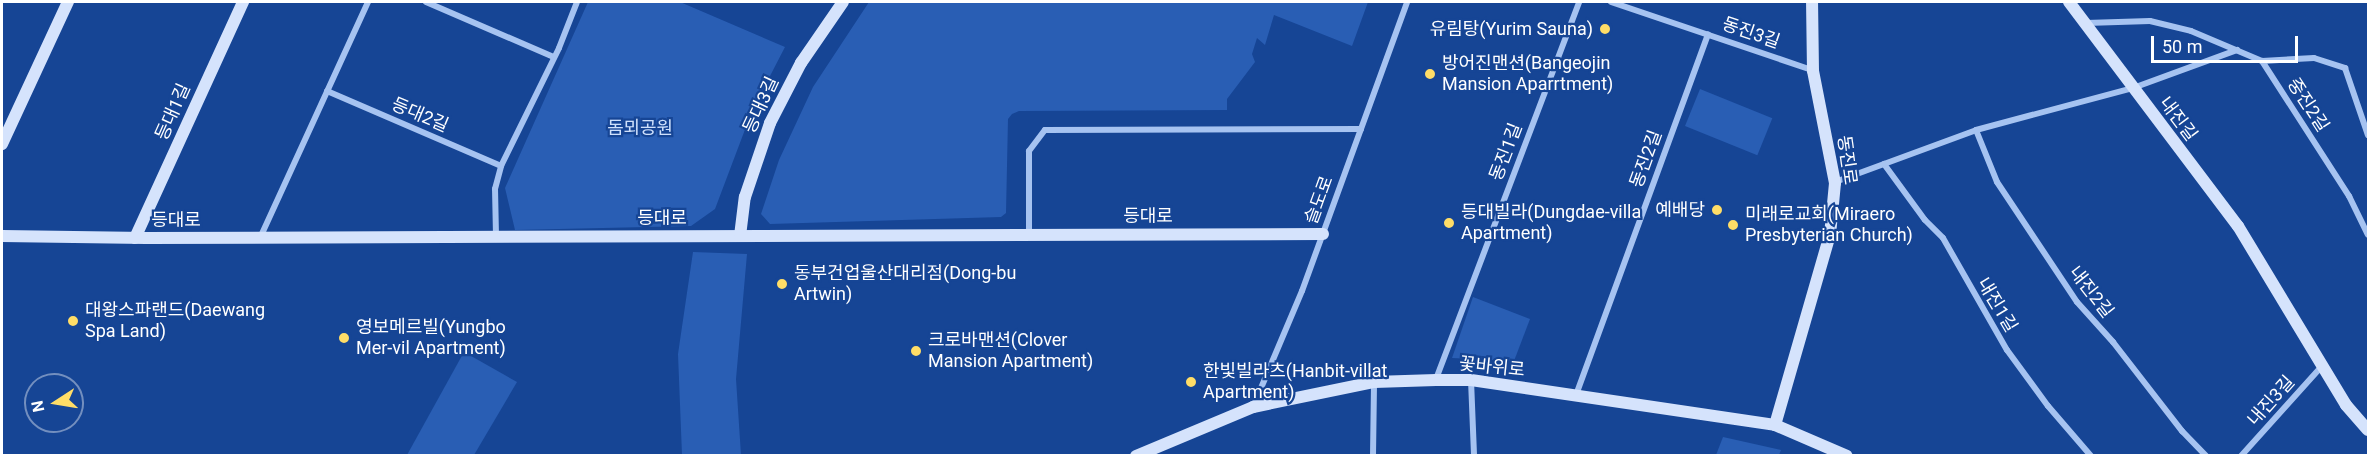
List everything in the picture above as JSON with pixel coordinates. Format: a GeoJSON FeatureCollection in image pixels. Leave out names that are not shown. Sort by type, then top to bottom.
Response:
{"type":"FeatureCollection","features":[{"type":"Feature","properties":{"kind":"street"},"geometry":{"type":"LineString","coordinates":[[2,144],[68,2]]}},
{"type":"Feature","properties":{"kind":"street","name":"등대1길"},"geometry":{"type":"LineString","coordinates":[[135,238],[243,2]]}},
{"type":"Feature","properties":{"kind":"street"},"geometry":{"type":"LineString","coordinates":[[260,238],[368,2]]}},
{"type":"Feature","properties":{"kind":"street"},"geometry":{"type":"LineString","coordinates":[[426,2],[554,57]]}},
{"type":"Feature","properties":{"kind":"street"},"geometry":{"type":"LineString","coordinates":[[496,237],[495,189],[501,166],[578,2]]}},
{"type":"Feature","properties":{"kind":"street","name":"등대3길"},"geometry":{"type":"LineString","coordinates":[[740,236],[745,197],[770,123],[801,63],[843,2]]}},
{"type":"Feature","properties":{"kind":"street","name":"슬도로"},"geometry":{"type":"LineString","coordinates":[[1253,408],[1323,234],[1407,2]]}},
{"type":"Feature","properties":{"kind":"street","name":"동진1길"},"geometry":{"type":"LineString","coordinates":[[1436,380],[1579,2]]}},
{"type":"Feature","properties":{"kind":"street","name":"동진3길"},"geometry":{"type":"LineString","coordinates":[[1611,2],[1813,70]]}},
{"type":"Feature","properties":{"kind":"street","name":"동진로"},"geometry":{"type":"LineString","coordinates":[[1775,425],[1830,235],[1835,183],[1813,70],[1812,2]]}},
{"type":"Feature","properties":{"kind":"street","name":"내진길"},"geometry":{"type":"LineString","coordinates":[[2069,2],[2082,23],[2238,226],[2346,405],[2368,430]]}},
{"type":"Feature","properties":{"kind":"street"},"geometry":{"type":"LineString","coordinates":[[2082,23],[2150,21],[2191,30],[2262,61],[2314,58],[2345,68],[2368,135]]}},
{"type":"Feature","properties":{"kind":"street","name":"동진2길"},"geometry":{"type":"LineString","coordinates":[[1575,396],[1708,34]]}},
{"type":"Feature","properties":{"kind":"street"},"geometry":{"type":"LineString","coordinates":[[1835,183],[1977,130],[2133,88],[2237,50]]}},
{"type":"Feature","properties":{"kind":"street","name":"중진2길"},"geometry":{"type":"LineString","coordinates":[[2262,61],[2349,196],[2368,235]]}},
{"type":"Feature","properties":{"kind":"street","name":"등대2길"},"geometry":{"type":"LineString","coordinates":[[327,91],[501,166]]}},
{"type":"Feature","properties":{"kind":"street"},"geometry":{"type":"LineString","coordinates":[[1029,235],[1029,151],[1045,130],[1361,129]]}},
{"type":"Feature","properties":{"kind":"street","name":"내진2길"},"geometry":{"type":"LineString","coordinates":[[1977,130],[1996,182],[2077,302],[2113,342],[2182,431],[2206,456]]}},
{"type":"Feature","properties":{"kind":"street","name":"내진1길"},"geometry":{"type":"LineString","coordinates":[[1884,164],[1925,220],[1943,238],[2007,350],[2048,406],[2091,456]]}},
{"type":"Feature","properties":{"kind":"street","name":"등대로"},"geometry":{"type":"LineString","coordinates":[[2,236],[260,238],[1323,234]]}},
{"type":"Feature","properties":{"kind":"street","name":"내진3길"},"geometry":{"type":"LineString","coordinates":[[2241,456],[2322,366]]}},
{"type":"Feature","properties":{"kind":"street"},"geometry":{"type":"LineString","coordinates":[[1471,380],[1474,456]]}},
{"type":"Feature","properties":{"kind":"street","name":"꽃바위로"},"geometry":{"type":"LineString","coordinates":[[1136,456],[1253,408],[1374,382],[1471,380],[1775,425],[1847,456]]}},
{"type":"Feature","properties":{"kind":"street"},"geometry":{"type":"LineString","coordinates":[[1373,456],[1374,382]]}},
{"type":"Feature","properties":{"kind":"green space","name":"돔뫼공원"},"geometry":{"type":"Polygon","coordinates":[[[588,2],[680,2],[785,47],[752,111],[715,209],[691,226],[515,230],[505,188],[588,2]]]}},
{"type":"Feature","properties":{"kind":"green space"},"geometry":{"type":"Polygon","coordinates":[[[869,2],[1368,2],[1352,46],[1274,15],[1265,45],[1257,38],[1252,54],[1255,62],[1227,99],[1227,110],[1019,111],[1012,114],[1008,119],[1006,213],[1001,217],[770,224],[761,214],[779,160],[813,87],[869,2]]]}},
{"type":"Feature","properties":{"kind":"green space"},"geometry":{"type":"Polygon","coordinates":[[[1700,89],[1772,118],[1757,155],[1685,126],[1700,89]]]}},
{"type":"Feature","properties":{"kind":"green space"},"geometry":{"type":"Polygon","coordinates":[[[693,252],[747,254],[736,379],[741,455],[682,455],[678,354],[693,252]]]}},
{"type":"Feature","properties":{"kind":"green space"},"geometry":{"type":"Polygon","coordinates":[[[1473,297],[1530,319],[1514,361],[1452,358],[1473,297]]]}},
{"type":"Feature","properties":{"kind":"green space"},"geometry":{"type":"Polygon","coordinates":[[[464,352],[517,382],[474,455],[407,455],[464,352]]]}},
{"type":"Feature","properties":{"kind":"green space"},"geometry":{"type":"Polygon","coordinates":[[[1723,437],[1781,450],[1779,455],[1716,455],[1723,437]]]}},
{"type":"Feature","properties":{"kind":"place","name":"유림탕(Yurim Sauna)"},"geometry":{"type":"Point","coordinates":[1605,29]}},
{"type":"Feature","properties":{"kind":"place","name":"방어진맨션(Bangeojin Mansion Aparrtment)"},"geometry":{"type":"Point","coordinates":[1430,74]}},
{"type":"Feature","properties":{"kind":"place","name":"예배당"},"geometry":{"type":"Point","coordinates":[1717,210]}},
{"type":"Feature","properties":{"kind":"place","name":"등대빌라(Dungdae-villa Apartment)"},"geometry":{"type":"Point","coordinates":[1449,223]}},
{"type":"Feature","properties":{"kind":"place","name":"미래로교회(Miraero Presbyterian Church)"},"geometry":{"type":"Point","coordinates":[1733,225]}},
{"type":"Feature","properties":{"kind":"place","name":"동부건업울산대리점(Dong-bu Artwin)"},"geometry":{"type":"Point","coordinates":[782,284]}},
{"type":"Feature","properties":{"kind":"place","name":"대왕스파랜드(Daewang Spa Land)"},"geometry":{"type":"Point","coordinates":[73,321]}},
{"type":"Feature","properties":{"kind":"place","name":"영보메르빌(Yungbo Mer-vil Apartment)"},"geometry":{"type":"Point","coordinates":[344,338]}},
{"type":"Feature","properties":{"kind":"place","name":"크로바맨션(Clover Mansion Apartment)"},"geometry":{"type":"Point","coordinates":[916,351]}},
{"type":"Feature","properties":{"kind":"place","name":"한빛빌라츠(Hanbit-villat Apartment)"},"geometry":{"type":"Point","coordinates":[1191,382]}}]}
